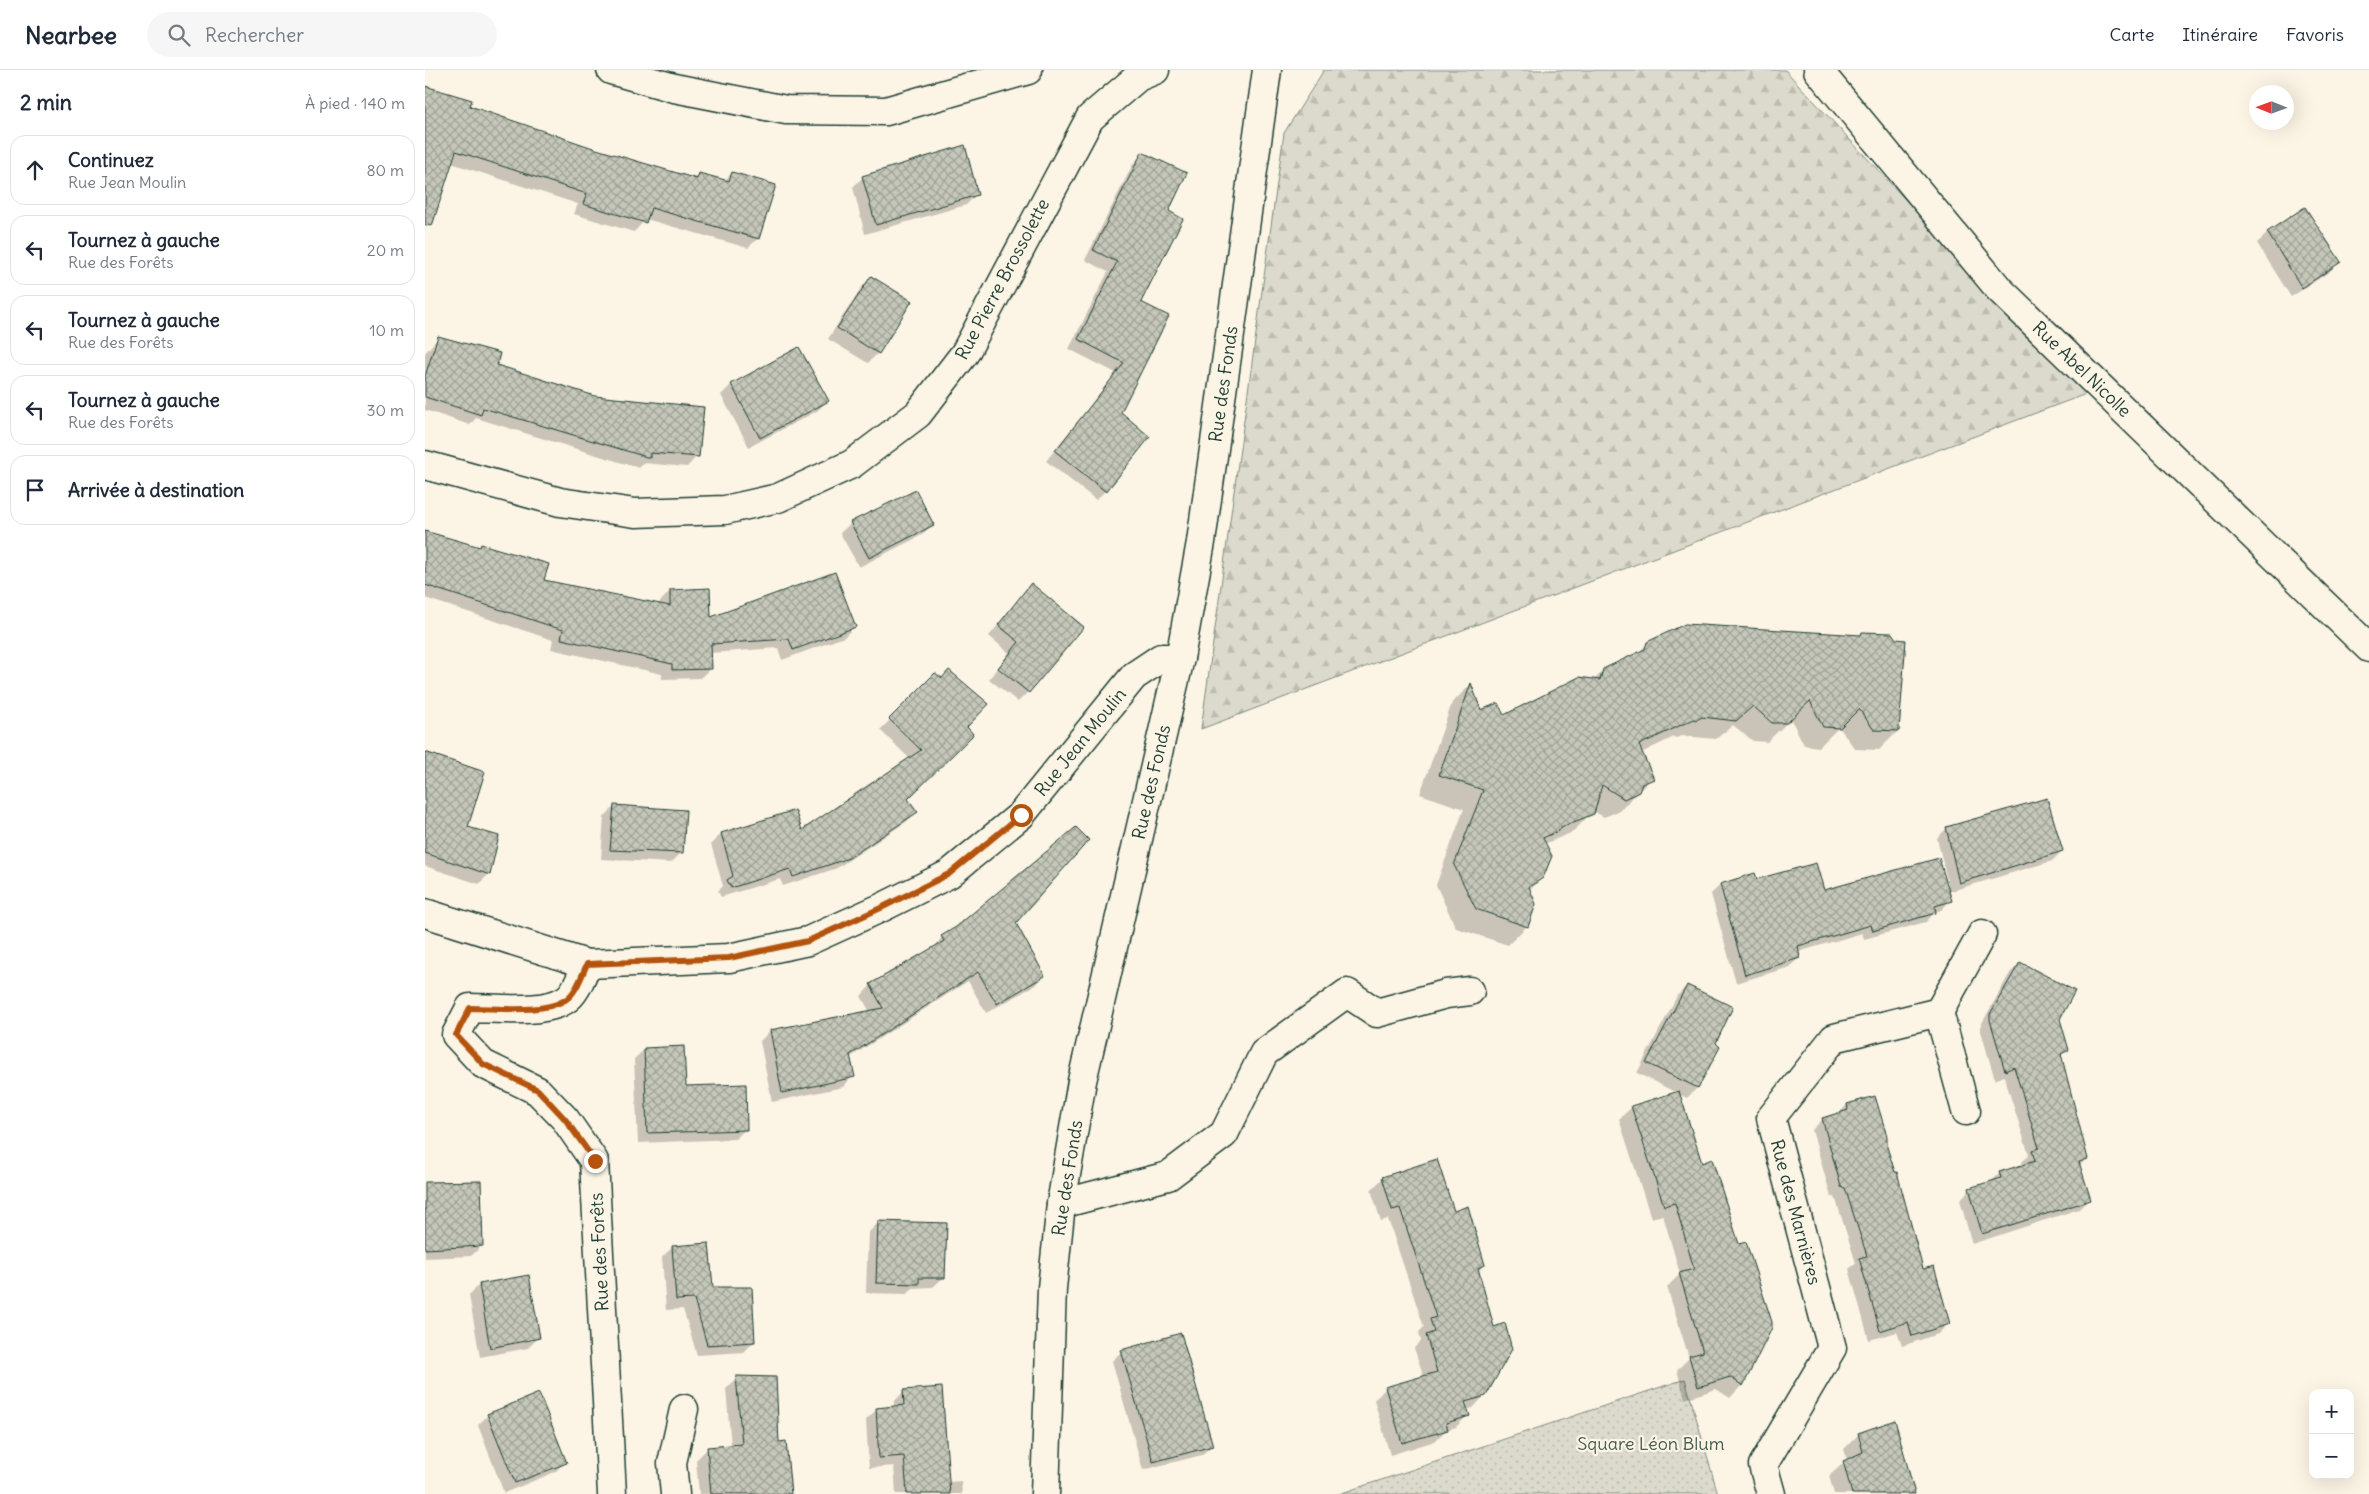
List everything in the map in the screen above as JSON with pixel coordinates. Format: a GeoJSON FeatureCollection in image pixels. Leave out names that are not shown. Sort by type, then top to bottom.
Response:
{"type":"FeatureCollection","features":[{"type":"Feature","properties":{"kind":"street"},"geometry":{"type":"LineString","coordinates":[[611,70],[675,88],[786,110],[886,111],[1028,70]]}},
{"type":"Feature","properties":{"kind":"street","name":"Rue Pierre Brossolette"},"geometry":{"type":"LineString","coordinates":[[425,465],[560,502],[635,513],[725,510],[777,498],[852,464],[919,414],[965,353],[1090,118],[1138,77],[1155,70]]}},
{"type":"Feature","properties":{"kind":"street","name":"Rue des Fonds"},"geometry":{"type":"LineString","coordinates":[[1045,1494],[1051,1288],[1061,1204],[1082,1081],[1180,658],[1201,542],[1267,70]]}},
{"type":"Feature","properties":{"kind":"street","name":"Rue Abel Nicolle"},"geometry":{"type":"LineString","coordinates":[[1818,70],[1999,289],[2369,648]]}},
{"type":"Feature","properties":{"kind":"street","name":"Rue Jean Moulin"},"geometry":{"type":"LineString","coordinates":[[425,913],[587,964],[729,958],[808,941],[949,874],[1021,815],[1134,676],[1161,658],[1180,658]]}},
{"type":"Feature","properties":{"kind":"street"},"geometry":{"type":"LineString","coordinates":[[1966,1110],[1939,1012],[1982,934]]}},
{"type":"Feature","properties":{"kind":"street","name":"Rue des Forêts"},"geometry":{"type":"LineString","coordinates":[[587,964],[580,980],[567,1000],[543,1009],[470,1008],[456,1035],[483,1064],[538,1090],[565,1119],[595,1161],[612,1494]]}},
{"type":"Feature","properties":{"kind":"street"},"geometry":{"type":"LineString","coordinates":[[1061,1204],[1169,1176],[1224,1134],[1264,1053],[1347,993],[1377,1014],[1446,994],[1470,991]]}},
{"type":"Feature","properties":{"kind":"street","name":"Rue des Marnières"},"geometry":{"type":"LineString","coordinates":[[1771,1494],[1763,1465],[1832,1348],[1771,1118],[1834,1038],[1939,1012]]}},
{"type":"Feature","properties":{"kind":"street"},"geometry":{"type":"LineString","coordinates":[[675,1494],[672,1463],[684,1409]]}},
{"type":"Feature","properties":{"kind":"green space"},"geometry":{"type":"Polygon","coordinates":[[[1324,70],[1785,70],[2086,394],[1201,729],[1284,133],[1324,70]]]}},
{"type":"Feature","properties":{"kind":"green space","name":"Square Léon Blum"},"geometry":{"type":"Polygon","coordinates":[[[1685,1379],[1718,1494],[1339,1494],[1685,1379]]]}},
{"type":"Feature","properties":{"kind":"building"},"geometry":{"type":"Polygon","coordinates":[[[425,86],[472,100],[470,106],[593,148],[697,179],[699,173],[729,181],[732,172],[776,185],[759,239],[651,208],[646,223],[583,204],[587,194],[456,151],[432,226],[425,225],[425,86]]]}},
{"type":"Feature","properties":{"kind":"building"},"geometry":{"type":"Polygon","coordinates":[[[965,145],[978,195],[876,225],[862,176],[965,145]]]}},
{"type":"Feature","properties":{"kind":"building"},"geometry":{"type":"Polygon","coordinates":[[[1142,152],[1187,173],[1169,211],[1183,219],[1141,302],[1169,316],[1121,412],[1150,437],[1106,492],[1055,451],[1124,363],[1078,339],[1117,262],[1093,250],[1142,152]]]}},
{"type":"Feature","properties":{"kind":"building"},"geometry":{"type":"Polygon","coordinates":[[[2305,207],[2341,262],[2302,288],[2267,232],[2305,207]]]}},
{"type":"Feature","properties":{"kind":"building"},"geometry":{"type":"Polygon","coordinates":[[[871,276],[912,301],[879,354],[837,328],[871,276]]]}},
{"type":"Feature","properties":{"kind":"building"},"geometry":{"type":"Polygon","coordinates":[[[438,336],[500,353],[497,365],[595,396],[704,407],[699,457],[650,453],[650,458],[483,408],[481,415],[425,397],[425,376],[438,336]]]}},
{"type":"Feature","properties":{"kind":"building"},"geometry":{"type":"Polygon","coordinates":[[[799,347],[829,401],[760,438],[731,384],[799,347]]]}},
{"type":"Feature","properties":{"kind":"building"},"geometry":{"type":"Polygon","coordinates":[[[916,490],[934,525],[869,558],[850,522],[916,490]]]}},
{"type":"Feature","properties":{"kind":"building"},"geometry":{"type":"Polygon","coordinates":[[[425,531],[480,547],[481,544],[549,564],[544,580],[670,606],[670,590],[710,588],[711,617],[835,572],[856,627],[793,650],[789,639],[711,644],[712,669],[672,670],[672,664],[561,639],[563,630],[425,585],[425,531]]]}},
{"type":"Feature","properties":{"kind":"building"},"geometry":{"type":"Polygon","coordinates":[[[1031,583],[1084,627],[1029,693],[998,668],[1019,642],[998,625],[1031,583]]]}},
{"type":"Feature","properties":{"kind":"building"},"geometry":{"type":"Polygon","coordinates":[[[1685,624],[1861,635],[1862,632],[1892,633],[1896,639],[1906,640],[1899,731],[1874,730],[1859,709],[1840,728],[1823,727],[1810,701],[1787,723],[1772,723],[1753,706],[1736,721],[1702,717],[1694,719],[1639,745],[1654,779],[1642,784],[1639,792],[1624,799],[1602,785],[1594,814],[1561,827],[1560,830],[1543,838],[1552,856],[1543,878],[1529,887],[1536,904],[1528,927],[1476,909],[1454,865],[1483,790],[1439,775],[1471,683],[1481,710],[1498,703],[1504,715],[1579,677],[1600,680],[1603,669],[1645,649],[1647,642],[1685,624]]]}},
{"type":"Feature","properties":{"kind":"building"},"geometry":{"type":"Polygon","coordinates":[[[949,670],[989,704],[967,727],[973,734],[972,736],[908,799],[918,812],[849,858],[793,877],[790,869],[731,888],[727,880],[733,876],[721,833],[795,810],[802,830],[921,750],[889,719],[935,673],[942,678],[949,670]]]}},
{"type":"Feature","properties":{"kind":"building"},"geometry":{"type":"Polygon","coordinates":[[[425,752],[485,772],[468,827],[499,836],[490,875],[425,853],[425,752]]]}},
{"type":"Feature","properties":{"kind":"building"},"geometry":{"type":"Polygon","coordinates":[[[2047,798],[2063,851],[1959,883],[1946,827],[2047,798]]]}},
{"type":"Feature","properties":{"kind":"building"},"geometry":{"type":"Polygon","coordinates":[[[614,805],[686,810],[683,853],[610,850],[614,805]]]}},
{"type":"Feature","properties":{"kind":"building"},"geometry":{"type":"Polygon","coordinates":[[[1076,827],[1089,840],[1016,923],[1045,976],[997,1004],[978,972],[850,1055],[855,1077],[782,1093],[770,1030],[883,1008],[870,984],[944,941],[941,936],[956,927],[1076,827]]]}},
{"type":"Feature","properties":{"kind":"building"},"geometry":{"type":"Polygon","coordinates":[[[1939,858],[1952,901],[1935,906],[1936,913],[1873,931],[1871,925],[1798,946],[1800,958],[1745,975],[1720,884],[1755,873],[1757,879],[1816,863],[1824,890],[1939,858]]]}},
{"type":"Feature","properties":{"kind":"building"},"geometry":{"type":"Polygon","coordinates":[[[2020,962],[2075,991],[2060,1019],[2069,1050],[2061,1054],[2088,1159],[2079,1162],[2091,1200],[1982,1234],[1969,1188],[2001,1178],[1999,1172],[2035,1161],[2032,1150],[2039,1148],[2014,1067],[2005,1071],[1990,1020],[1990,1014],[2020,962]]]}},
{"type":"Feature","properties":{"kind":"building"},"geometry":{"type":"Polygon","coordinates":[[[1687,985],[1733,1007],[1716,1043],[1720,1047],[1698,1088],[1646,1063],[1687,985]]]}},
{"type":"Feature","properties":{"kind":"building"},"geometry":{"type":"Polygon","coordinates":[[[684,1046],[686,1086],[746,1084],[747,1130],[647,1133],[644,1048],[684,1046]]]}},
{"type":"Feature","properties":{"kind":"building"},"geometry":{"type":"Polygon","coordinates":[[[1679,1091],[1702,1163],[1712,1159],[1739,1244],[1746,1242],[1772,1322],[1772,1328],[1743,1386],[1730,1377],[1698,1387],[1689,1356],[1703,1352],[1679,1273],[1694,1269],[1675,1203],[1664,1206],[1631,1106],[1679,1091]]]}},
{"type":"Feature","properties":{"kind":"building"},"geometry":{"type":"Polygon","coordinates":[[[1875,1096],[1887,1136],[1887,1147],[1895,1172],[1897,1172],[1923,1269],[1934,1266],[1950,1324],[1912,1336],[1908,1322],[1880,1331],[1859,1258],[1867,1256],[1845,1188],[1841,1187],[1822,1118],[1848,1110],[1847,1104],[1875,1096]]]}},
{"type":"Feature","properties":{"kind":"building"},"geometry":{"type":"Polygon","coordinates":[[[1437,1159],[1454,1211],[1468,1206],[1485,1265],[1478,1268],[1494,1327],[1505,1323],[1512,1349],[1486,1396],[1465,1402],[1470,1416],[1446,1423],[1448,1430],[1402,1443],[1385,1387],[1437,1372],[1426,1335],[1434,1332],[1430,1319],[1436,1317],[1400,1208],[1392,1210],[1382,1177],[1437,1159]]]}},
{"type":"Feature","properties":{"kind":"building"},"geometry":{"type":"Polygon","coordinates":[[[481,1181],[483,1246],[425,1249],[425,1182],[481,1181]]]}},
{"type":"Feature","properties":{"kind":"building"},"geometry":{"type":"Polygon","coordinates":[[[878,1221],[947,1223],[945,1278],[919,1278],[919,1284],[876,1283],[878,1221]]]}},
{"type":"Feature","properties":{"kind":"building"},"geometry":{"type":"Polygon","coordinates":[[[709,1243],[713,1287],[752,1287],[755,1342],[707,1345],[694,1299],[676,1300],[672,1246],[709,1243]]]}},
{"type":"Feature","properties":{"kind":"building"},"geometry":{"type":"Polygon","coordinates":[[[529,1275],[540,1338],[490,1348],[479,1284],[529,1275]]]}},
{"type":"Feature","properties":{"kind":"building"},"geometry":{"type":"Polygon","coordinates":[[[1181,1333],[1213,1446],[1153,1462],[1121,1350],[1181,1333]]]}},
{"type":"Feature","properties":{"kind":"building"},"geometry":{"type":"Polygon","coordinates":[[[736,1376],[776,1377],[779,1442],[786,1441],[791,1494],[711,1494],[707,1447],[742,1444],[736,1376]]]}},
{"type":"Feature","properties":{"kind":"building"},"geometry":{"type":"Polygon","coordinates":[[[942,1387],[950,1494],[907,1494],[904,1456],[879,1458],[876,1408],[904,1405],[903,1390],[942,1387]]]}},
{"type":"Feature","properties":{"kind":"building"},"geometry":{"type":"Polygon","coordinates":[[[539,1393],[567,1463],[515,1483],[487,1414],[539,1393]]]}},
{"type":"Feature","properties":{"kind":"building"},"geometry":{"type":"Polygon","coordinates":[[[1895,1420],[1915,1494],[1852,1494],[1843,1461],[1863,1452],[1858,1433],[1895,1420]]]}},
{"type":"Feature","properties":{"kind":"route"},"geometry":{"type":"LineString","coordinates":[[595,1161],[565,1119],[538,1090],[483,1064],[456,1035],[470,1008],[543,1009],[567,1000],[580,980],[587,964],[729,958],[808,941],[949,874],[1021,815]]}}]}
